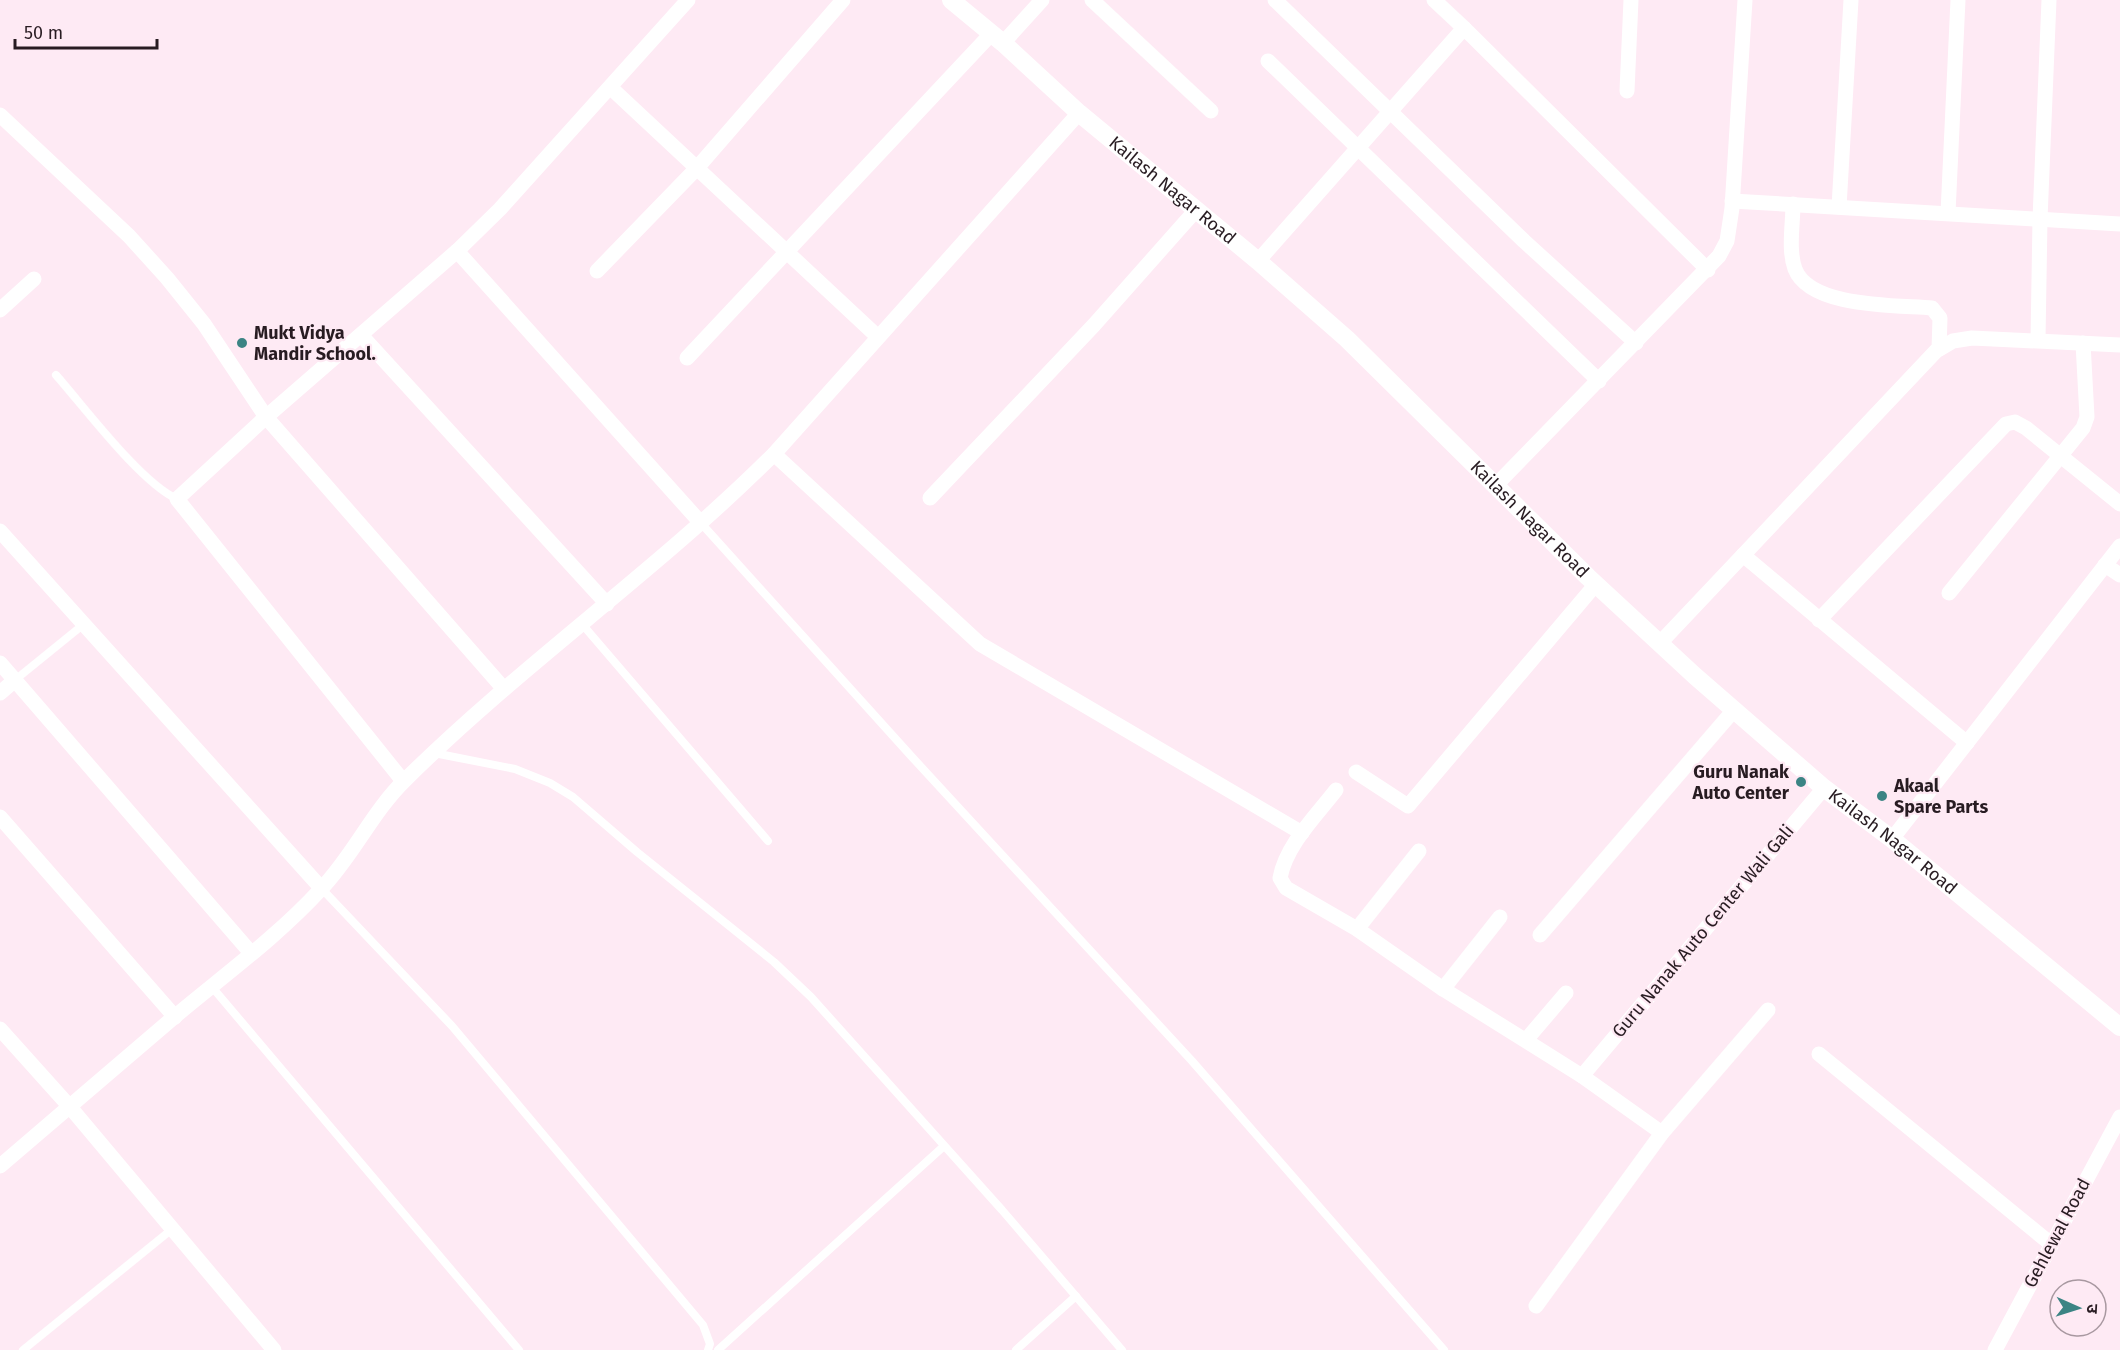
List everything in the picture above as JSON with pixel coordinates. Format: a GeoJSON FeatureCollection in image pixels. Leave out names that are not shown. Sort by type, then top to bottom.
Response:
{"type":"FeatureCollection","features":[{"type":"Feature","properties":{"kind":"street"},"geometry":{"type":"LineString","coordinates":[[403,781],[177,499],[266,417],[457,251],[500,209],[688,0]]}},
{"type":"Feature","properties":{"kind":"street"},"geometry":{"type":"LineString","coordinates":[[597,271],[697,168],[843,0]]}},
{"type":"Feature","properties":{"kind":"street","name":"Kailash Nagar Road"},"geometry":{"type":"LineString","coordinates":[[951,0],[997,38],[1079,113],[1258,261],[1347,339],[1596,584],[1734,710],[1824,788],[1892,839],[2120,1027]]}},
{"type":"Feature","properties":{"kind":"street"},"geometry":{"type":"LineString","coordinates":[[687,358],[786,253],[997,38],[1042,0]]}},
{"type":"Feature","properties":{"kind":"street"},"geometry":{"type":"LineString","coordinates":[[1092,0],[1211,111]]}},
{"type":"Feature","properties":{"kind":"street"},"geometry":{"type":"LineString","coordinates":[[1275,0],[1524,241],[1636,343]]}},
{"type":"Feature","properties":{"kind":"street"},"geometry":{"type":"LineString","coordinates":[[1434,0],[1708,270]]}},
{"type":"Feature","properties":{"kind":"street"},"geometry":{"type":"LineString","coordinates":[[1627,91],[1631,0]]}},
{"type":"Feature","properties":{"kind":"street"},"geometry":{"type":"LineString","coordinates":[[1495,486],[1708,270],[1727,241],[1732,201],[1745,0]]}},
{"type":"Feature","properties":{"kind":"street"},"geometry":{"type":"LineString","coordinates":[[1839,207],[1851,0]]}},
{"type":"Feature","properties":{"kind":"street"},"geometry":{"type":"LineString","coordinates":[[1948,213],[1958,0]]}},
{"type":"Feature","properties":{"kind":"street"},"geometry":{"type":"LineString","coordinates":[[2038,340],[2040,219],[2049,0]]}},
{"type":"Feature","properties":{"kind":"street"},"geometry":{"type":"LineString","coordinates":[[1258,261],[1464,28]]}},
{"type":"Feature","properties":{"kind":"street"},"geometry":{"type":"LineString","coordinates":[[1268,61],[1599,381]]}},
{"type":"Feature","properties":{"kind":"street"},"geometry":{"type":"LineString","coordinates":[[610,87],[878,337]]}},
{"type":"Feature","properties":{"kind":"street"},"geometry":{"type":"LineString","coordinates":[[0,1166],[212,987],[322,889],[353,849],[378,810],[403,781],[504,689],[607,604],[774,454],[1079,113]]}},
{"type":"Feature","properties":{"kind":"street"},"geometry":{"type":"LineString","coordinates":[[0,115],[129,236],[167,278],[204,324],[266,417],[504,689]]}},
{"type":"Feature","properties":{"kind":"street"},"geometry":{"type":"LineString","coordinates":[[1732,201],[2120,225]]}},
{"type":"Feature","properties":{"kind":"street"},"geometry":{"type":"LineString","coordinates":[[1793,204],[1793,260],[1796,271],[1803,280],[1830,298],[1932,308],[1940,318],[1940,349]]}},
{"type":"Feature","properties":{"kind":"street"},"geometry":{"type":"LineString","coordinates":[[930,498],[1094,325],[1196,210]]}},
{"type":"Feature","properties":{"kind":"street"},"geometry":{"type":"LineString","coordinates":[[457,251],[700,522]]}},
{"type":"Feature","properties":{"kind":"street"},"geometry":{"type":"LineString","coordinates":[[0,310],[34,279]]}},
{"type":"Feature","properties":{"kind":"street"},"geometry":{"type":"LineString","coordinates":[[361,335],[607,604]]}},
{"type":"Feature","properties":{"kind":"street"},"geometry":{"type":"LineString","coordinates":[[1660,643],[1940,349],[1953,341],[1972,338],[2120,345]]}},
{"type":"Feature","properties":{"kind":"street"},"geometry":{"type":"LineString","coordinates":[[1949,593],[2061,458],[2083,428],[2087,417],[2083,343]]}},
{"type":"Feature","properties":{"kind":"street"},"geometry":{"type":"LineString","coordinates":[[1820,620],[2006,424],[2015,422],[2026,428],[2120,504]]}},
{"type":"Feature","properties":{"kind":"street"},"geometry":{"type":"LineString","coordinates":[[774,454],[980,644],[1302,833]]}},
{"type":"Feature","properties":{"kind":"street"},"geometry":{"type":"LineString","coordinates":[[0,531],[322,889]]}},
{"type":"Feature","properties":{"kind":"street"},"geometry":{"type":"LineString","coordinates":[[1892,839],[2120,546]]}},
{"type":"Feature","properties":{"kind":"street"},"geometry":{"type":"LineString","coordinates":[[1743,555],[1967,743]]}},
{"type":"Feature","properties":{"kind":"street"},"geometry":{"type":"LineString","coordinates":[[2105,565],[2120,575]]}},
{"type":"Feature","properties":{"kind":"street"},"geometry":{"type":"LineString","coordinates":[[1356,772],[1408,806],[1596,584]]}},
{"type":"Feature","properties":{"kind":"street"},"geometry":{"type":"LineString","coordinates":[[0,663],[251,953]]}},
{"type":"Feature","properties":{"kind":"street"},"geometry":{"type":"LineString","coordinates":[[0,693],[15,680]]}},
{"type":"Feature","properties":{"kind":"street"},"geometry":{"type":"LineString","coordinates":[[1540,935],[1734,710]]}},
{"type":"Feature","properties":{"kind":"street","name":"Guru Nanak Auto Center Wali Gali"},"geometry":{"type":"LineString","coordinates":[[1582,1076],[1824,788]]}},
{"type":"Feature","properties":{"kind":"street"},"geometry":{"type":"LineString","coordinates":[[1336,790],[1302,833],[1282,865],[1280,878],[1286,888],[1357,929],[1443,989],[1582,1076],[1662,1133]]}},
{"type":"Feature","properties":{"kind":"street"},"geometry":{"type":"LineString","coordinates":[[0,817],[175,1017]]}},
{"type":"Feature","properties":{"kind":"street"},"geometry":{"type":"LineString","coordinates":[[1357,929],[1419,851]]}},
{"type":"Feature","properties":{"kind":"street"},"geometry":{"type":"LineString","coordinates":[[1443,989],[1500,917]]}},
{"type":"Feature","properties":{"kind":"street"},"geometry":{"type":"LineString","coordinates":[[1526,1040],[1566,993]]}},
{"type":"Feature","properties":{"kind":"street"},"geometry":{"type":"LineString","coordinates":[[1536,1306],[1662,1133],[1768,1010]]}},
{"type":"Feature","properties":{"kind":"street"},"geometry":{"type":"LineString","coordinates":[[0,1029],[70,1107],[274,1350]]}},
{"type":"Feature","properties":{"kind":"street"},"geometry":{"type":"LineString","coordinates":[[1819,1054],[2051,1244]]}},
{"type":"Feature","properties":{"kind":"street","name":"Gehlewal Road"},"geometry":{"type":"LineString","coordinates":[[1995,1350],[2120,1117]]}},
{"type":"Feature","properties":{"kind":"lane"},"geometry":{"type":"LineString","coordinates":[[56,375],[140,470],[165,494],[177,499]]}},
{"type":"Feature","properties":{"kind":"lane"},"geometry":{"type":"LineString","coordinates":[[700,522],[1192,1062],[1444,1350]]}},
{"type":"Feature","properties":{"kind":"lane"},"geometry":{"type":"LineString","coordinates":[[15,680],[84,624]]}},
{"type":"Feature","properties":{"kind":"lane"},"geometry":{"type":"LineString","coordinates":[[582,624],[768,841]]}},
{"type":"Feature","properties":{"kind":"lane"},"geometry":{"type":"LineString","coordinates":[[434,753],[515,768],[550,783],[573,797],[637,852],[774,962],[804,990],[944,1146],[1122,1350]]}},
{"type":"Feature","properties":{"kind":"lane"},"geometry":{"type":"LineString","coordinates":[[322,889],[452,1026],[703,1325],[713,1349],[944,1146]]}},
{"type":"Feature","properties":{"kind":"lane"},"geometry":{"type":"LineString","coordinates":[[212,987],[519,1350]]}},
{"type":"Feature","properties":{"kind":"lane"},"geometry":{"type":"LineString","coordinates":[[23,1350],[171,1230]]}},
{"type":"Feature","properties":{"kind":"lane"},"geometry":{"type":"LineString","coordinates":[[1016,1350],[1076,1296]]}},
{"type":"Feature","properties":{"kind":"place","name":"Mukt Vidya Mandir School."},"geometry":{"type":"Point","coordinates":[242,343]}},
{"type":"Feature","properties":{"kind":"place","name":"Guru Nanak Auto Center"},"geometry":{"type":"Point","coordinates":[1801,782]}},
{"type":"Feature","properties":{"kind":"place","name":"Akaal Spare Parts"},"geometry":{"type":"Point","coordinates":[1882,796]}}]}
